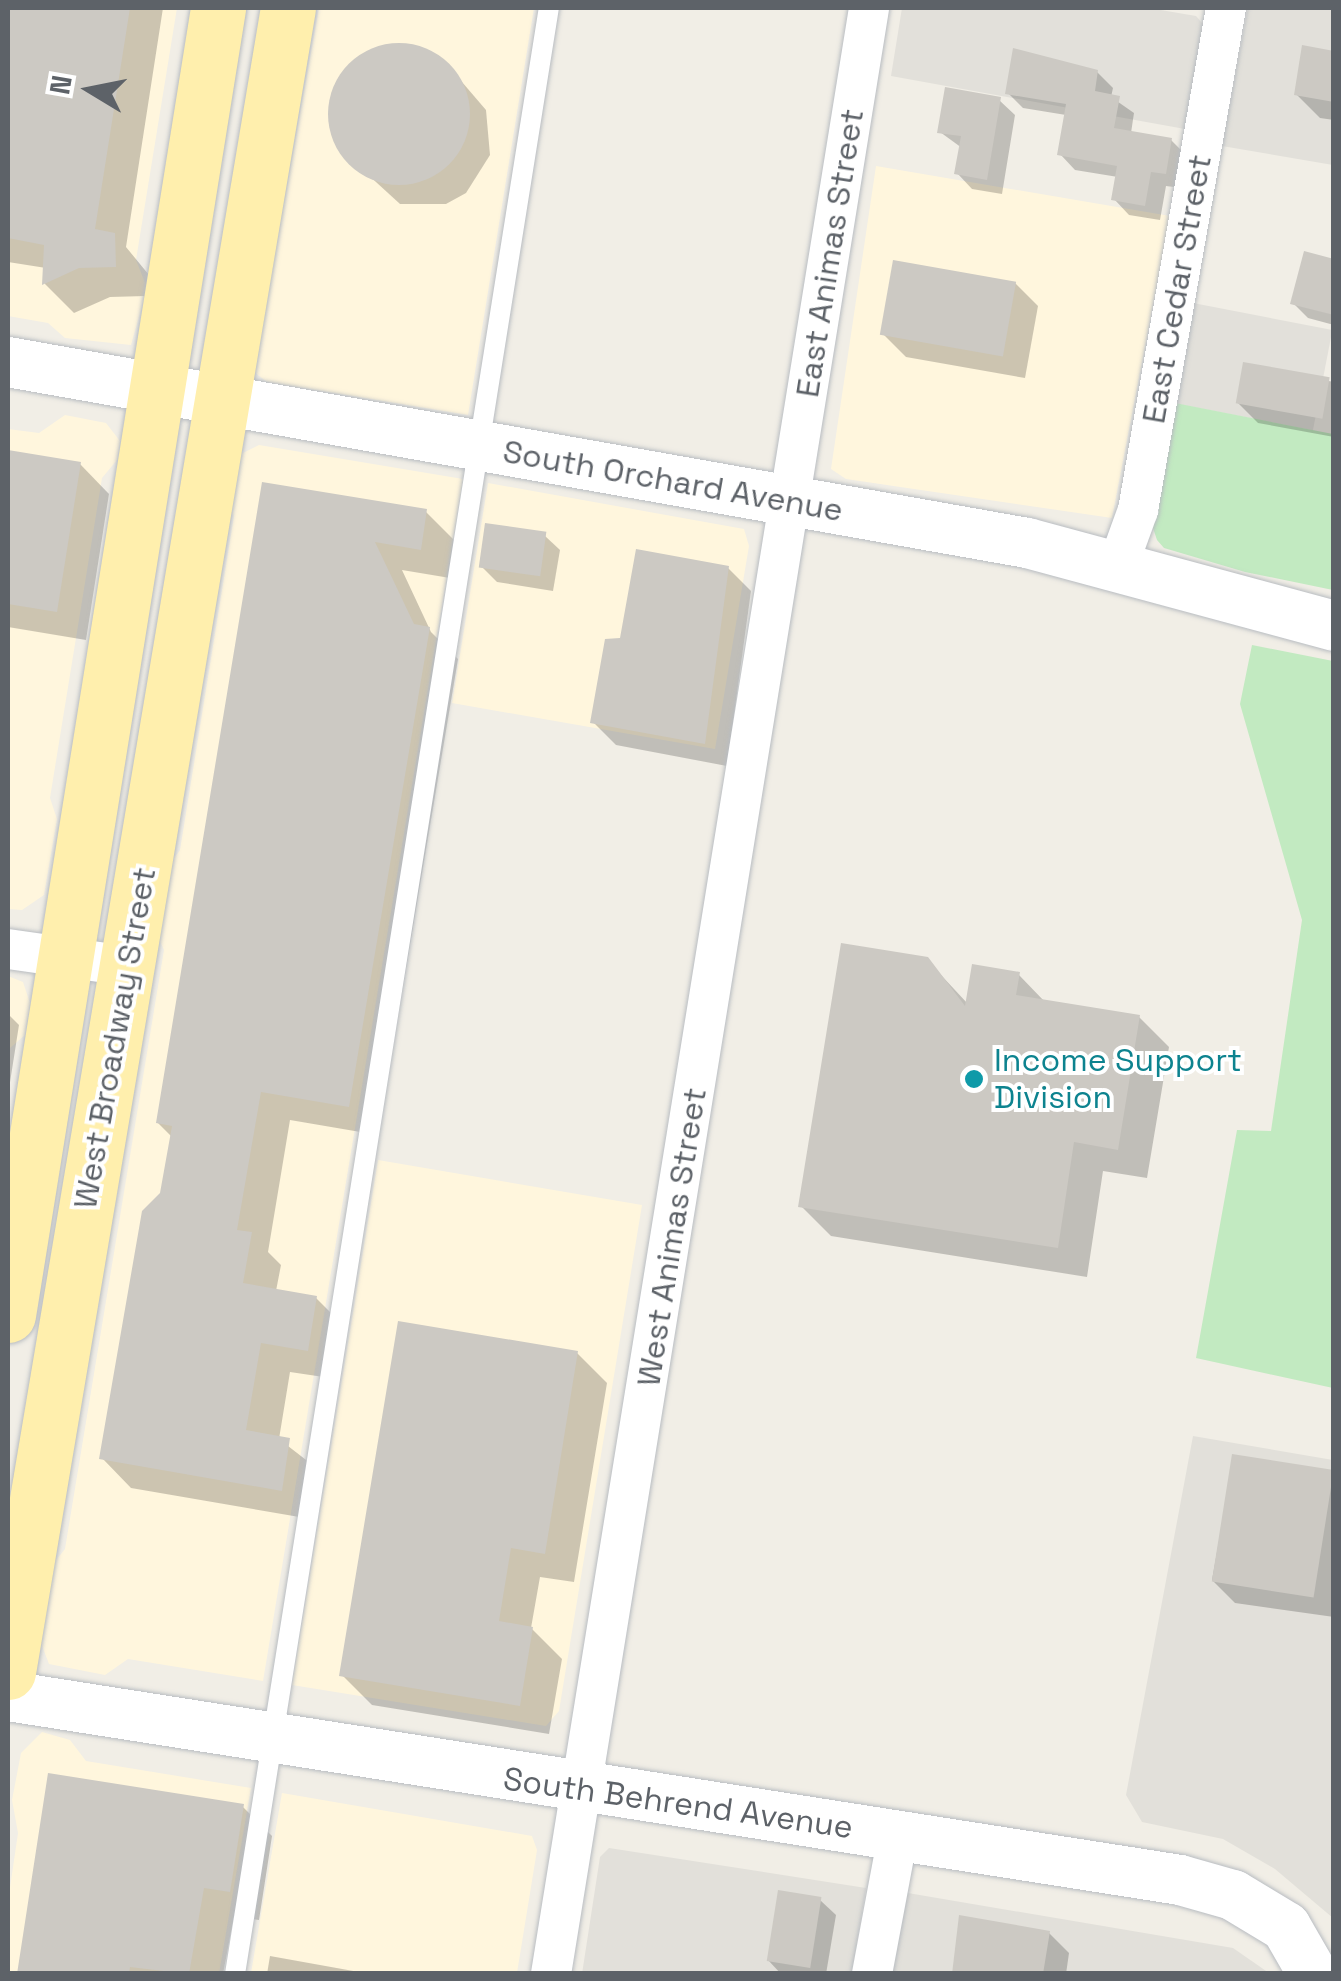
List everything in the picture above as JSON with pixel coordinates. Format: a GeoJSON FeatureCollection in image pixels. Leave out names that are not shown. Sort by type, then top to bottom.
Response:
{"type":"FeatureCollection","features":[{"type":"Feature","properties":{"kind":"main road","name":"West Broadway Street"},"geometry":{"type":"LineString","coordinates":[[8,1316],[218,8]]}},
{"type":"Feature","properties":{"kind":"main road","name":"West Broadway Street"},"geometry":{"type":"LineString","coordinates":[[8,1672],[288,8]]}},
{"type":"Feature","properties":{"kind":"street","name":"East Animas Street"},"geometry":{"type":"LineString","coordinates":[[790,500],[869,8]]}},
{"type":"Feature","properties":{"kind":"street","name":"East Cedar Street"},"geometry":{"type":"LineString","coordinates":[[1117,568],[1138,510],[1226,8]]}},
{"type":"Feature","properties":{"kind":"street","name":"South Orchard Avenue"},"geometry":{"type":"LineString","coordinates":[[8,362],[156,386],[224,404],[1027,543],[1334,626]]}},
{"type":"Feature","properties":{"kind":"street","name":"West Animas Street"},"geometry":{"type":"LineString","coordinates":[[552,1974],[790,500]]}},
{"type":"Feature","properties":{"kind":"street"},"geometry":{"type":"LineString","coordinates":[[8,949],[127,966]]}},
{"type":"Feature","properties":{"kind":"street","name":"South Behrend Avenue"},"geometry":{"type":"LineString","coordinates":[[8,1696],[583,1791],[1180,1880],[1233,1895],[1286,1927],[1314,1974]]}},
{"type":"Feature","properties":{"kind":"street"},"geometry":{"type":"LineString","coordinates":[[872,1974],[898,1835]]}},
{"type":"Feature","properties":{"kind":"lane"},"geometry":{"type":"LineString","coordinates":[[235,1974],[549,8]]}},
{"type":"Feature","properties":{"kind":"shaded area"},"geometry":{"type":"Polygon","coordinates":[[[8,8],[177,8],[136,260],[147,288],[131,345],[65,338],[48,323],[8,316],[8,8]]]}},
{"type":"Feature","properties":{"kind":"shaded area"},"geometry":{"type":"Polygon","coordinates":[[[319,8],[534,8],[468,415],[267,382],[254,372],[319,8]]]}},
{"type":"Feature","properties":{"kind":"shaded area"},"geometry":{"type":"Polygon","coordinates":[[[902,8],[1149,8],[1196,16],[1203,24],[1185,129],[891,76],[902,8]]]}},
{"type":"Feature","properties":{"kind":"shaded area"},"geometry":{"type":"Polygon","coordinates":[[[1248,8],[1333,8],[1333,165],[1222,146],[1248,8]]]}},
{"type":"Feature","properties":{"kind":"shaded area"},"geometry":{"type":"Polygon","coordinates":[[[876,166],[1170,216],[1112,518],[846,479],[831,469],[876,166]]]}},
{"type":"Feature","properties":{"kind":"shaded area"},"geometry":{"type":"Polygon","coordinates":[[[1193,303],[1332,330],[1313,430],[1174,403],[1193,303]]]}},
{"type":"Feature","properties":{"kind":"shaded area"},"geometry":{"type":"Polygon","coordinates":[[[65,415],[106,423],[120,441],[117,460],[102,478],[50,798],[57,819],[44,895],[22,910],[8,909],[8,429],[39,433],[65,415]]]}},
{"type":"Feature","properties":{"kind":"shaded area"},"geometry":{"type":"Polygon","coordinates":[[[259,445],[463,479],[263,1681],[128,1659],[105,1675],[49,1664],[41,1643],[53,1564],[65,1549],[164,950],[156,933],[166,869],[180,850],[234,516],[227,501],[237,456],[259,445]]]}},
{"type":"Feature","properties":{"kind":"shaded area"},"geometry":{"type":"Polygon","coordinates":[[[488,483],[744,529],[749,546],[715,749],[452,703],[488,483]]]}},
{"type":"Feature","properties":{"kind":"shaded area"},"geometry":{"type":"Polygon","coordinates":[[[8,976],[23,982],[30,1003],[25,1035],[10,1048],[8,1062],[8,976]]]}},
{"type":"Feature","properties":{"kind":"shaded area"},"geometry":{"type":"Polygon","coordinates":[[[378,1160],[642,1205],[559,1711],[546,1726],[292,1685],[378,1160]]]}},
{"type":"Feature","properties":{"kind":"shaded area"},"geometry":{"type":"Polygon","coordinates":[[[1193,1436],[1333,1460],[1333,1918],[1275,1869],[1223,1839],[1142,1822],[1126,1795],[1193,1436]]]}},
{"type":"Feature","properties":{"kind":"shaded area"},"geometry":{"type":"Polygon","coordinates":[[[42,1732],[70,1740],[86,1761],[251,1788],[219,1973],[8,1974],[8,1901],[18,1833],[12,1800],[21,1753],[42,1732]]]}},
{"type":"Feature","properties":{"kind":"shaded area"},"geometry":{"type":"Polygon","coordinates":[[[282,1793],[532,1836],[537,1850],[517,1973],[251,1973],[282,1793]]]}},
{"type":"Feature","properties":{"kind":"shaded area"},"geometry":{"type":"Polygon","coordinates":[[[609,1848],[866,1888],[852,1973],[582,1974],[600,1857],[609,1848]]]}},
{"type":"Feature","properties":{"kind":"shaded area"},"geometry":{"type":"Polygon","coordinates":[[[902,1892],[1233,1948],[1269,1973],[888,1974],[902,1892]]]}},
{"type":"Feature","properties":{"kind":"green space"},"geometry":{"type":"Polygon","coordinates":[[[1175,403],[1333,434],[1333,590],[1245,572],[1164,548],[1157,540],[1152,525],[1175,403]]]}},
{"type":"Feature","properties":{"kind":"green space"},"geometry":{"type":"Polygon","coordinates":[[[1252,645],[1333,661],[1333,1388],[1196,1358],[1237,1130],[1271,1131],[1302,920],[1240,704],[1252,645]]]}},
{"type":"Feature","properties":{"kind":"building"},"geometry":{"type":"Polygon","coordinates":[[[8,8],[130,8],[95,229],[115,233],[116,267],[79,268],[42,285],[44,245],[8,238],[8,8]]]}},
{"type":"Feature","properties":{"kind":"building"},"geometry":{"type":"Polygon","coordinates":[[[399,43],[426,49],[449,64],[464,87],[470,114],[464,141],[449,164],[426,179],[399,185],[372,179],[349,164],[334,141],[328,114],[334,87],[349,64],[372,49],[399,43]]]}},
{"type":"Feature","properties":{"kind":"building"},"geometry":{"type":"Polygon","coordinates":[[[1302,45],[1334,51],[1334,102],[1294,95],[1302,45]]]}},
{"type":"Feature","properties":{"kind":"building"},"geometry":{"type":"Polygon","coordinates":[[[1013,48],[1098,70],[1095,91],[1120,96],[1114,128],[1172,138],[1166,174],[1151,172],[1145,206],[1111,200],[1117,166],[1057,155],[1066,104],[1005,94],[1013,48]]]}},
{"type":"Feature","properties":{"kind":"building"},"geometry":{"type":"Polygon","coordinates":[[[945,87],[1001,97],[987,180],[954,174],[961,136],[937,133],[945,87]]]}},
{"type":"Feature","properties":{"kind":"building"},"geometry":{"type":"Polygon","coordinates":[[[1304,251],[1334,259],[1334,315],[1290,304],[1304,251]]]}},
{"type":"Feature","properties":{"kind":"building"},"geometry":{"type":"Polygon","coordinates":[[[893,260],[1016,282],[1003,357],[880,335],[893,260]]]}},
{"type":"Feature","properties":{"kind":"building"},"geometry":{"type":"Polygon","coordinates":[[[1243,362],[1330,377],[1322,419],[1236,403],[1243,362]]]}},
{"type":"Feature","properties":{"kind":"building"},"geometry":{"type":"Polygon","coordinates":[[[8,450],[81,462],[57,612],[8,604],[8,450]]]}},
{"type":"Feature","properties":{"kind":"building"},"geometry":{"type":"Polygon","coordinates":[[[262,482],[427,509],[421,550],[375,542],[414,624],[430,627],[349,1107],[261,1092],[237,1230],[252,1232],[243,1283],[317,1296],[308,1351],[261,1343],[246,1430],[290,1438],[282,1491],[99,1459],[142,1211],[160,1193],[172,1126],[156,1123],[262,482]]]}},
{"type":"Feature","properties":{"kind":"building"},"geometry":{"type":"Polygon","coordinates":[[[485,523],[546,532],[540,576],[479,568],[485,523]]]}},
{"type":"Feature","properties":{"kind":"building"},"geometry":{"type":"Polygon","coordinates":[[[636,549],[729,566],[705,744],[590,723],[605,639],[620,638],[636,549]]]}},
{"type":"Feature","properties":{"kind":"building","name":"Income Support Division"},"geometry":{"type":"Polygon","coordinates":[[[841,943],[928,957],[965,1006],[972,964],[1020,972],[1016,995],[1140,1015],[1118,1150],[1074,1142],[1058,1248],[798,1207],[841,943]]]}},
{"type":"Feature","properties":{"kind":"building"},"geometry":{"type":"Polygon","coordinates":[[[398,1321],[578,1351],[545,1554],[511,1548],[499,1621],[533,1627],[520,1706],[339,1676],[398,1321]]]}},
{"type":"Feature","properties":{"kind":"building"},"geometry":{"type":"Polygon","coordinates":[[[1232,1454],[1334,1470],[1314,1598],[1212,1581],[1232,1454]]]}},
{"type":"Feature","properties":{"kind":"building"},"geometry":{"type":"Polygon","coordinates":[[[48,1773],[244,1804],[230,1892],[204,1888],[189,1974],[130,1967],[129,1974],[17,1974],[48,1773]]]}},
{"type":"Feature","properties":{"kind":"building"},"geometry":{"type":"Polygon","coordinates":[[[778,1890],[821,1897],[810,1968],[767,1961],[778,1890]]]}},
{"type":"Feature","properties":{"kind":"building"},"geometry":{"type":"Polygon","coordinates":[[[959,1915],[1050,1931],[1043,1974],[952,1974],[959,1915]]]}},
{"type":"Feature","properties":{"kind":"place","name":"Income Support Division"},"geometry":{"type":"Point","coordinates":[974,1079]}}]}
